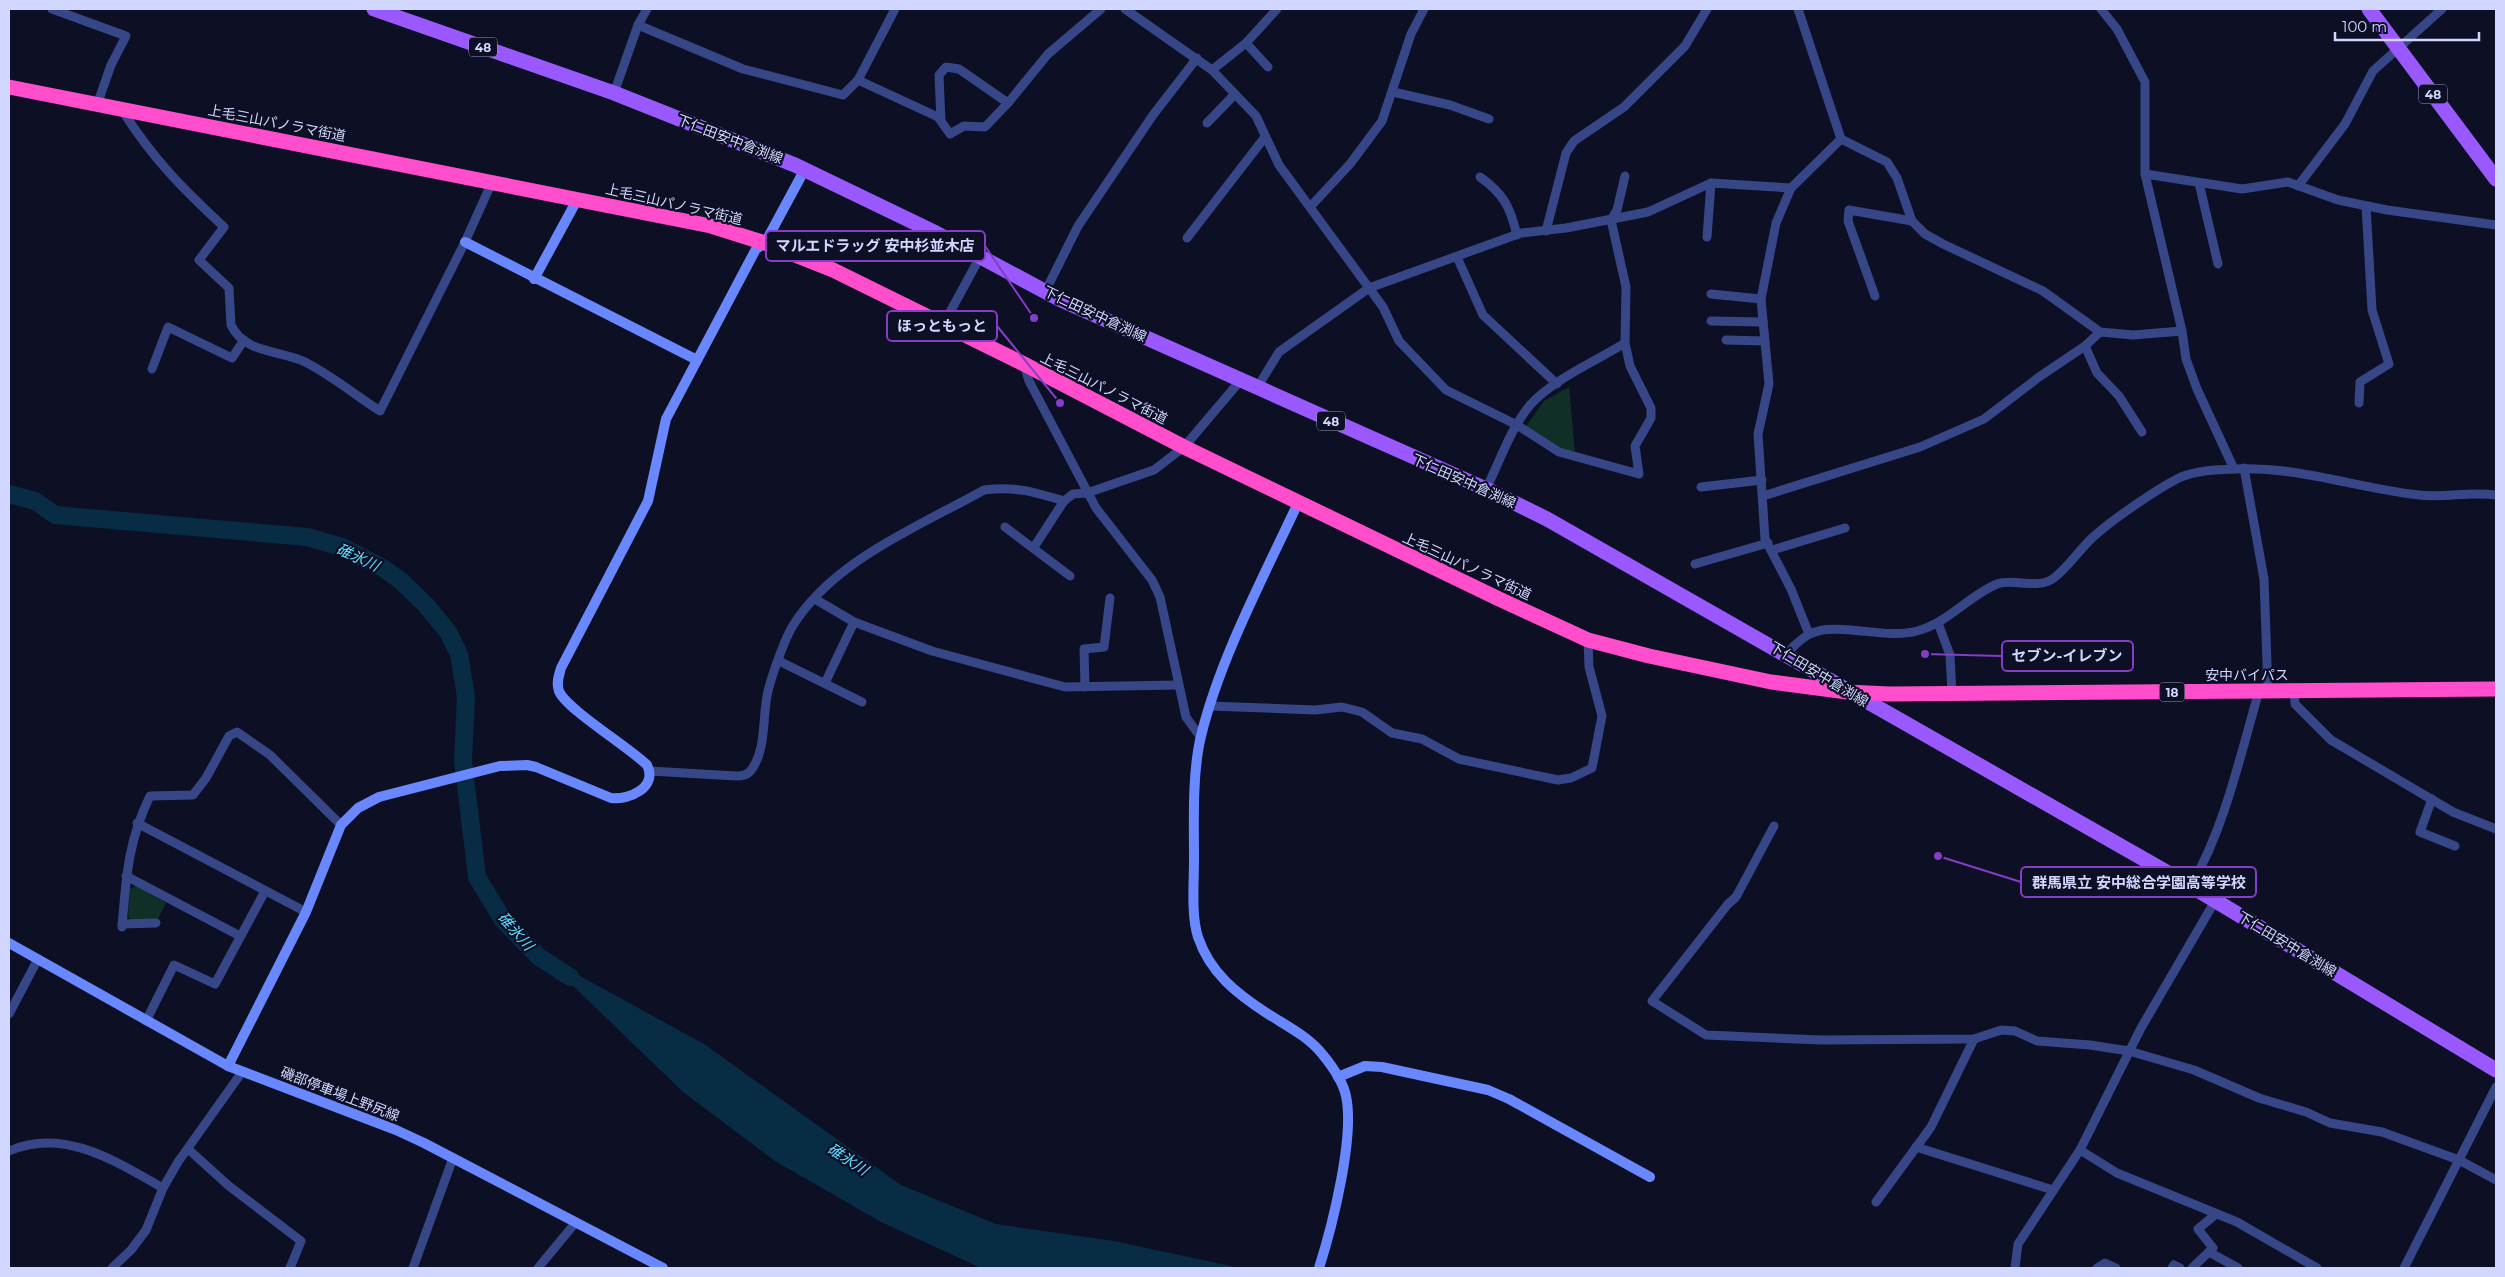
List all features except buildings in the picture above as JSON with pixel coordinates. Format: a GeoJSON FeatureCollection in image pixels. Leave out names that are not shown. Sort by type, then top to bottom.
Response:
{"type":"FeatureCollection","features":[{"type":"Feature","properties":{"kind":"highway","name":"上毛三山パノラマ街道"},"geometry":{"type":"LineString","coordinates":[[9,87],[711,226],[765,243],[833,270],[1024,364],[1184,447],[1588,640],[1762,680],[1847,692]]}},
{"type":"Feature","properties":{"kind":"highway","name":"安中バイパス"},"geometry":{"type":"LineString","coordinates":[[1847,692],[1952,694],[2496,690]]}},
{"type":"Feature","properties":{"kind":"main road","name":"下仁田安中倉渕線"},"geometry":{"type":"LineString","coordinates":[[374,9],[614,93],[805,169],[871,200],[1045,292],[1240,381],[1486,489],[1547,519],[1786,654],[1847,692],[2191,886],[2496,1070]]}},
{"type":"Feature","properties":{"kind":"main road","name":"48"},"geometry":{"type":"LineString","coordinates":[[2369,9],[2496,179]]}},
{"type":"Feature","properties":{"kind":"street"},"geometry":{"type":"LineString","coordinates":[[52,9],[126,36],[111,65],[98,105]]}},
{"type":"Feature","properties":{"kind":"street"},"geometry":{"type":"LineString","coordinates":[[614,93],[638,25],[647,9]]}},
{"type":"Feature","properties":{"kind":"street"},"geometry":{"type":"LineString","coordinates":[[638,25],[743,69],[843,95],[858,80],[895,9]]}},
{"type":"Feature","properties":{"kind":"street"},"geometry":{"type":"LineString","coordinates":[[858,80],[938,116],[950,134],[964,126],[985,127],[1008,103],[1048,54],[1101,9]]}},
{"type":"Feature","properties":{"kind":"street"},"geometry":{"type":"LineString","coordinates":[[1125,9],[1212,70],[1256,116],[1279,165],[1384,307],[1398,341],[1446,390],[1516,425],[1559,452],[1639,474],[1635,446],[1651,418],[1650,408],[1630,366],[1626,343],[1626,287],[1612,220],[1617,210],[1625,176]]}},
{"type":"Feature","properties":{"kind":"street"},"geometry":{"type":"LineString","coordinates":[[1212,70],[1246,43],[1277,9]]}},
{"type":"Feature","properties":{"kind":"street"},"geometry":{"type":"LineString","coordinates":[[1310,207],[1350,164],[1382,121],[1393,92],[1407,43],[1424,9]]}},
{"type":"Feature","properties":{"kind":"street"},"geometry":{"type":"LineString","coordinates":[[1546,231],[1566,154],[1574,141],[1624,107],[1685,46],[1707,9]]}},
{"type":"Feature","properties":{"kind":"street"},"geometry":{"type":"LineString","coordinates":[[1798,9],[1841,139],[1886,162],[1897,178],[1912,221],[1925,234],[2044,291],[2100,332],[2132,335],[2182,331]]}},
{"type":"Feature","properties":{"kind":"street"},"geometry":{"type":"LineString","coordinates":[[2101,9],[2117,29],[2144,82],[2144,174],[2182,331],[2186,360],[2197,389],[2234,469]]}},
{"type":"Feature","properties":{"kind":"street"},"geometry":{"type":"LineString","coordinates":[[2298,186],[2345,124],[2373,71],[2442,9]]}},
{"type":"Feature","properties":{"kind":"street"},"geometry":{"type":"LineString","coordinates":[[1246,43],[1268,67]]}},
{"type":"Feature","properties":{"kind":"street"},"geometry":{"type":"LineString","coordinates":[[1045,292],[1078,226],[1153,115],[1197,58]]}},
{"type":"Feature","properties":{"kind":"street"},"geometry":{"type":"LineString","coordinates":[[941,121],[939,75],[946,67],[960,69],[1008,103]]}},
{"type":"Feature","properties":{"kind":"street"},"geometry":{"type":"LineString","coordinates":[[1393,92],[1450,105],[1489,120]]}},
{"type":"Feature","properties":{"kind":"street"},"geometry":{"type":"LineString","coordinates":[[1207,123],[1235,94]]}},
{"type":"Feature","properties":{"kind":"street"},"geometry":{"type":"LineString","coordinates":[[122,109],[142,142],[175,181],[224,227],[199,260],[229,288],[231,325],[254,348],[304,361],[380,411],[466,242],[492,182]]}},
{"type":"Feature","properties":{"kind":"street"},"geometry":{"type":"LineString","coordinates":[[1187,238],[1265,137]]}},
{"type":"Feature","properties":{"kind":"street"},"geometry":{"type":"LineString","coordinates":[[1808,634],[1791,589],[1765,539],[1758,434],[1769,384],[1761,299],[1776,223],[1791,188],[1841,139]]}},
{"type":"Feature","properties":{"kind":"street"},"geometry":{"type":"LineString","coordinates":[[805,169],[765,243],[756,249],[666,419],[648,500],[561,668],[558,679],[559,691],[569,704],[640,758],[650,771],[746,776],[752,770],[758,758],[768,692],[792,628],[814,599],[836,576],[860,559],[984,490],[1007,487],[1024,489],[1064,501]]}},
{"type":"Feature","properties":{"kind":"street"},"geometry":{"type":"LineString","coordinates":[[2144,174],[2242,189],[2281,182],[2338,200],[2366,206],[2496,225]]}},
{"type":"Feature","properties":{"kind":"street"},"geometry":{"type":"LineString","coordinates":[[1480,177],[1494,187],[1510,208],[1517,235]]}},
{"type":"Feature","properties":{"kind":"street"},"geometry":{"type":"LineString","coordinates":[[1257,388],[1279,352],[1369,288],[1517,235],[1612,220],[1648,212],[1711,183],[1791,188]]}},
{"type":"Feature","properties":{"kind":"street"},"geometry":{"type":"LineString","coordinates":[[1707,237],[1711,183]]}},
{"type":"Feature","properties":{"kind":"street"},"geometry":{"type":"LineString","coordinates":[[2199,183],[2218,264]]}},
{"type":"Feature","properties":{"kind":"street"},"geometry":{"type":"LineString","coordinates":[[534,279],[577,200]]}},
{"type":"Feature","properties":{"kind":"street"},"geometry":{"type":"LineString","coordinates":[[2359,403],[2360,382],[2389,364],[2372,310],[2366,206]]}},
{"type":"Feature","properties":{"kind":"street"},"geometry":{"type":"LineString","coordinates":[[1874,296],[1848,221],[1849,210],[1912,221]]}},
{"type":"Feature","properties":{"kind":"street"},"geometry":{"type":"LineString","coordinates":[[466,242],[534,279],[697,360]]}},
{"type":"Feature","properties":{"kind":"street"},"geometry":{"type":"LineString","coordinates":[[1457,256],[1483,314],[1557,384]]}},
{"type":"Feature","properties":{"kind":"street"},"geometry":{"type":"LineString","coordinates":[[943,325],[980,257]]}},
{"type":"Feature","properties":{"kind":"street"},"geometry":{"type":"LineString","coordinates":[[1711,294],[1761,299]]}},
{"type":"Feature","properties":{"kind":"street"},"geometry":{"type":"LineString","coordinates":[[1711,321],[1763,322]]}},
{"type":"Feature","properties":{"kind":"street"},"geometry":{"type":"LineString","coordinates":[[152,369],[168,327],[232,358],[244,340]]}},
{"type":"Feature","properties":{"kind":"street"},"geometry":{"type":"LineString","coordinates":[[1763,496],[1920,448],[1984,419],[2045,373],[2085,346],[2100,332]]}},
{"type":"Feature","properties":{"kind":"street"},"geometry":{"type":"LineString","coordinates":[[1726,340],[1765,341]]}},
{"type":"Feature","properties":{"kind":"street"},"geometry":{"type":"LineString","coordinates":[[1486,489],[1516,425],[1530,405],[1557,384],[1626,343]]}},
{"type":"Feature","properties":{"kind":"street"},"geometry":{"type":"LineString","coordinates":[[2085,346],[2098,373],[2119,396],[2142,432]]}},
{"type":"Feature","properties":{"kind":"street"},"geometry":{"type":"LineString","coordinates":[[1024,364],[1029,381],[1087,493],[1096,508],[1152,580],[1160,598],[1186,717],[1200,738]]}},
{"type":"Feature","properties":{"kind":"street"},"geometry":{"type":"LineString","coordinates":[[1034,547],[1064,501],[1073,494],[1087,493],[1154,470],[1184,447],[1240,381]]}},
{"type":"Feature","properties":{"kind":"street"},"geometry":{"type":"LineString","coordinates":[[2191,886],[2203,865],[2220,821],[2263,691],[2264,579],[2244,468]]}},
{"type":"Feature","properties":{"kind":"street"},"geometry":{"type":"LineString","coordinates":[[1786,654],[1808,634],[1824,629],[1890,635],[1917,632],[1938,622],[1999,584],[2036,583],[2052,580],[2065,570],[2089,541],[2164,487],[2182,477],[2200,472],[2244,468],[2271,469],[2420,495],[2474,492],[2496,495]]}},
{"type":"Feature","properties":{"kind":"street"},"geometry":{"type":"LineString","coordinates":[[1701,487],[1762,480]]}},
{"type":"Feature","properties":{"kind":"street"},"geometry":{"type":"LineString","coordinates":[[1298,502],[1231,650],[1200,738],[1194,803],[1194,904],[1197,936],[1212,965],[1227,986],[1304,1037],[1322,1054],[1338,1077],[1346,1094],[1347,1139],[1334,1208],[1320,1266]]}},
{"type":"Feature","properties":{"kind":"street"},"geometry":{"type":"LineString","coordinates":[[1004,527],[1034,547],[1070,576]]}},
{"type":"Feature","properties":{"kind":"street"},"geometry":{"type":"LineString","coordinates":[[1695,564],[1845,528]]}},
{"type":"Feature","properties":{"kind":"street"},"geometry":{"type":"LineString","coordinates":[[1085,687],[1084,649],[1104,647],[1110,598]]}},
{"type":"Feature","properties":{"kind":"street"},"geometry":{"type":"LineString","coordinates":[[814,599],[854,622],[932,651],[1064,688],[1178,685]]}},
{"type":"Feature","properties":{"kind":"street"},"geometry":{"type":"LineString","coordinates":[[825,683],[854,622]]}},
{"type":"Feature","properties":{"kind":"street"},"geometry":{"type":"LineString","coordinates":[[1938,622],[1950,655],[1952,694]]}},
{"type":"Feature","properties":{"kind":"street"},"geometry":{"type":"LineString","coordinates":[[1210,706],[1315,710],[1342,707],[1362,712],[1392,733],[1422,739],[1459,760],[1558,780],[1571,778],[1592,768],[1602,716],[1589,667],[1588,640]]}},
{"type":"Feature","properties":{"kind":"street"},"geometry":{"type":"LineString","coordinates":[[779,661],[862,702]]}},
{"type":"Feature","properties":{"kind":"street"},"geometry":{"type":"LineString","coordinates":[[2294,691],[2295,704],[2331,740],[2453,812],[2496,829]]}},
{"type":"Feature","properties":{"kind":"street"},"geometry":{"type":"LineString","coordinates":[[156,923],[122,926],[126,876],[137,823],[150,796],[193,795],[206,778],[229,736],[237,732],[270,755],[341,826]]}},
{"type":"Feature","properties":{"kind":"street"},"geometry":{"type":"LineString","coordinates":[[228,1066],[306,912],[341,826],[358,808],[379,797],[500,766],[526,765],[536,767],[611,798],[624,799],[636,794],[643,788],[648,780],[650,771]]}},
{"type":"Feature","properties":{"kind":"street"},"geometry":{"type":"LineString","coordinates":[[2432,799],[2420,832],[2455,846]]}},
{"type":"Feature","properties":{"kind":"street"},"geometry":{"type":"LineString","coordinates":[[137,823],[306,912]]}},
{"type":"Feature","properties":{"kind":"street"},"geometry":{"type":"LineString","coordinates":[[1774,826],[1736,897],[1728,904],[1652,1001],[1706,1035],[1821,1040],[1974,1039],[2002,1030],[2015,1031],[2037,1041],[2090,1045],[2128,1052],[2194,1070],[2259,1098],[2306,1112],[2330,1123],[2382,1132],[2459,1160],[2496,1180]]}},
{"type":"Feature","properties":{"kind":"street"},"geometry":{"type":"LineString","coordinates":[[126,876],[240,936]]}},
{"type":"Feature","properties":{"kind":"street"},"geometry":{"type":"LineString","coordinates":[[146,1021],[174,965],[214,984],[265,891]]}},
{"type":"Feature","properties":{"kind":"street"},"geometry":{"type":"LineString","coordinates":[[2015,1268],[2018,1244],[2080,1150],[2128,1052],[2216,902]]}},
{"type":"Feature","properties":{"kind":"street","name":"磯部停車場上野尻線"},"geometry":{"type":"LineString","coordinates":[[9,943],[228,1066],[396,1130],[454,1158],[663,1268]]}},
{"type":"Feature","properties":{"kind":"street"},"geometry":{"type":"LineString","coordinates":[[9,1014],[38,958]]}},
{"type":"Feature","properties":{"kind":"street"},"geometry":{"type":"LineString","coordinates":[[1876,1202],[1931,1127],[1974,1039]]}},
{"type":"Feature","properties":{"kind":"street"},"geometry":{"type":"LineString","coordinates":[[1338,1077],[1365,1066],[1488,1090],[1509,1099],[1650,1177]]}},
{"type":"Feature","properties":{"kind":"street"},"geometry":{"type":"LineString","coordinates":[[112,1268],[131,1250],[146,1230],[163,1188],[242,1072]]}},
{"type":"Feature","properties":{"kind":"street"},"geometry":{"type":"LineString","coordinates":[[2404,1268],[2496,1087]]}},
{"type":"Feature","properties":{"kind":"street"},"geometry":{"type":"LineString","coordinates":[[9,1151],[38,1143],[84,1147],[163,1188]]}},
{"type":"Feature","properties":{"kind":"street"},"geometry":{"type":"LineString","coordinates":[[1916,1147],[2052,1190]]}},
{"type":"Feature","properties":{"kind":"street"},"geometry":{"type":"LineString","coordinates":[[188,1149],[229,1186],[301,1241],[290,1268]]}},
{"type":"Feature","properties":{"kind":"street"},"geometry":{"type":"LineString","coordinates":[[2080,1150],[2118,1173],[2216,1214],[2262,1236],[2317,1268]]}},
{"type":"Feature","properties":{"kind":"street"},"geometry":{"type":"LineString","coordinates":[[413,1268],[454,1158]]}},
{"type":"Feature","properties":{"kind":"street"},"geometry":{"type":"LineString","coordinates":[[2192,1268],[2213,1248],[2198,1229],[2216,1214]]}},
{"type":"Feature","properties":{"kind":"street"},"geometry":{"type":"LineString","coordinates":[[538,1268],[576,1222]]}},
{"type":"Feature","properties":{"kind":"street"},"geometry":{"type":"LineString","coordinates":[[2209,1252],[2238,1268]]}},
{"type":"Feature","properties":{"kind":"street"},"geometry":{"type":"LineString","coordinates":[[2097,1268],[2105,1263],[2116,1268]]}},
{"type":"Feature","properties":{"kind":"street"},"geometry":{"type":"LineString","coordinates":[[2172,1268],[2174,1265],[2180,1268]]}},
{"type":"Feature","properties":{"kind":"green space"},"geometry":{"type":"Polygon","coordinates":[[[1569,387],[1575,453],[1560,450],[1526,426],[1544,401],[1569,387]]]}},
{"type":"Feature","properties":{"kind":"green space"},"geometry":{"type":"Polygon","coordinates":[[[136,886],[166,903],[158,919],[132,921],[128,916],[130,889],[136,886]]]}},
{"type":"Feature","properties":{"kind":"water"},"geometry":{"type":"Polygon","coordinates":[[[540,954],[704,1044],[901,1185],[996,1224],[1114,1241],[1240,1268],[981,1268],[881,1222],[775,1161],[683,1092],[540,954]]]}},
{"type":"Feature","properties":{"kind":"waterway","name":"碓氷川"},"geometry":{"type":"LineString","coordinates":[[9,494],[35,501],[55,515],[307,537],[342,547],[383,568],[401,581],[426,605],[448,632],[459,654],[466,697],[463,761],[477,877],[503,920],[539,957],[570,977]]}},
{"type":"Feature","properties":{"kind":"place","name":"マルエドラッグ 安中杉並木店"},"geometry":{"type":"Point","coordinates":[1034,318]}},
{"type":"Feature","properties":{"kind":"place","name":"ほっともっと"},"geometry":{"type":"Point","coordinates":[1060,403]}},
{"type":"Feature","properties":{"kind":"place","name":"セブン-イレブン"},"geometry":{"type":"Point","coordinates":[1925,654]}},
{"type":"Feature","properties":{"kind":"place","name":"群馬県立 安中総合学園高等学校"},"geometry":{"type":"Point","coordinates":[1938,856]}}]}
